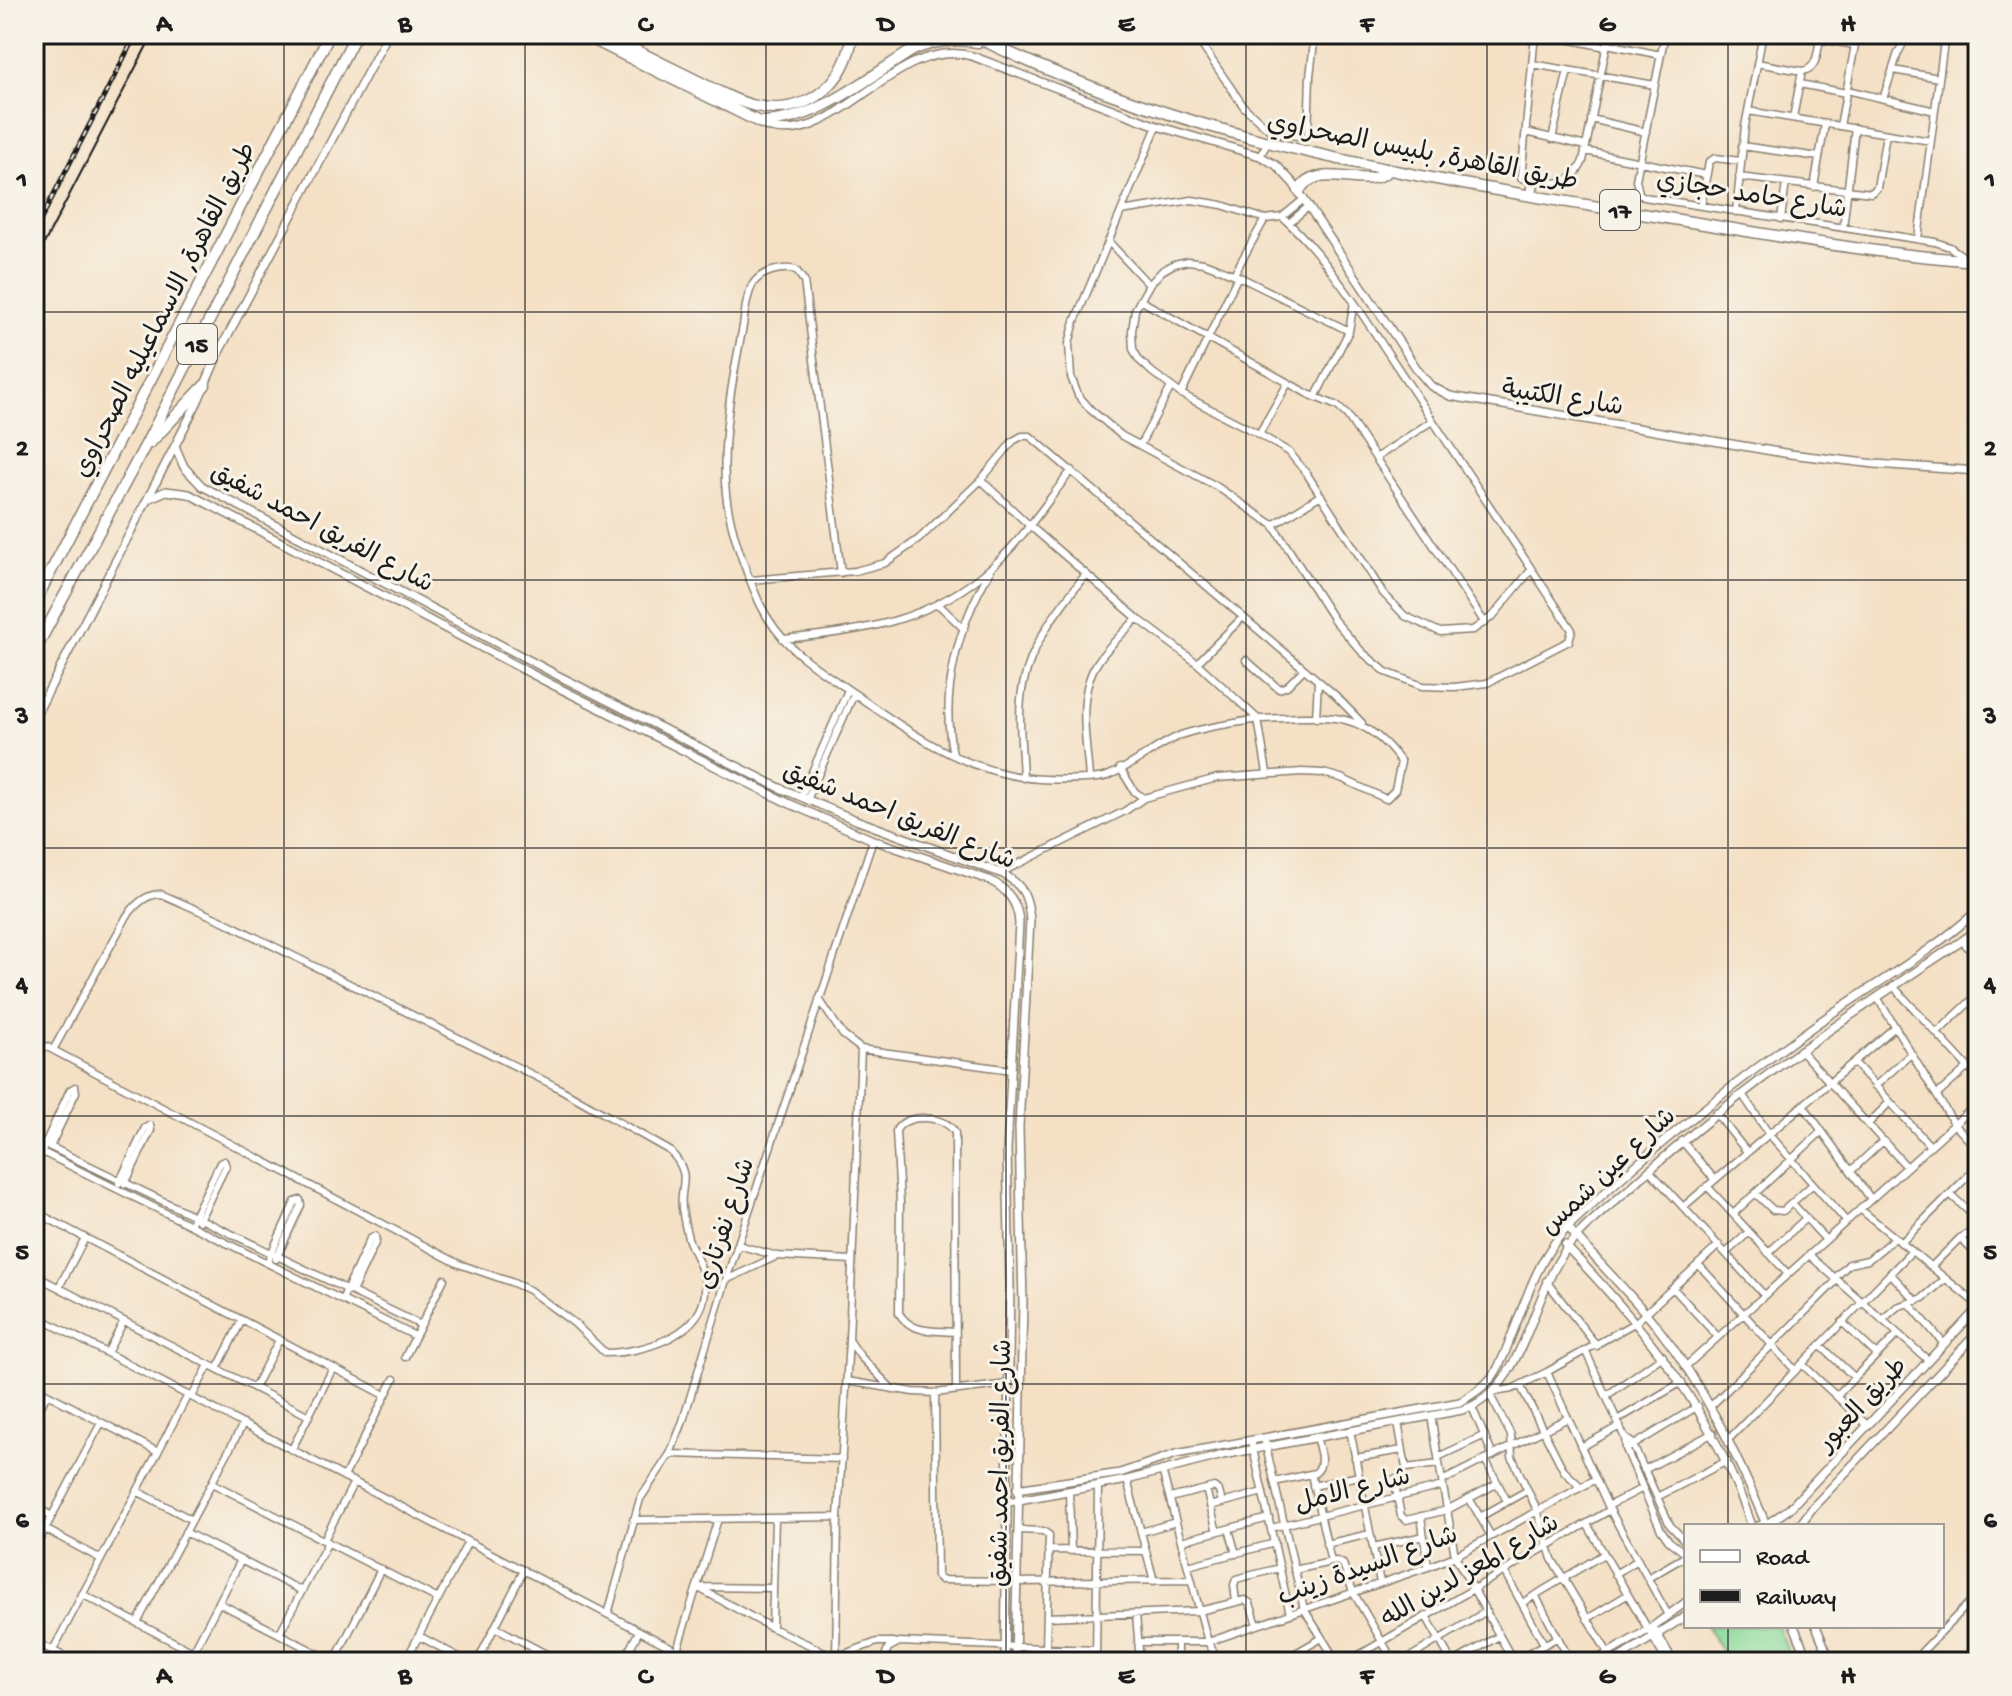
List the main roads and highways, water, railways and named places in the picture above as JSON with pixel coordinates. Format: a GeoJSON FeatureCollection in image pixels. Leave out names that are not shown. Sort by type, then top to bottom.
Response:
{"type":"FeatureCollection","features":[{"type":"Feature","properties":{"kind":"highway","name":"طريق القاهرة, الاسماعيليه الصحراوي"},"geometry":{"type":"LineString","coordinates":[[34,604],[330,34]]}},
{"type":"Feature","properties":{"kind":"highway","name":"طريق القاهرة, الاسماعيليه الصحراوي"},"geometry":{"type":"LineString","coordinates":[[34,652],[145,446],[356,34]]}},
{"type":"Feature","properties":{"kind":"highway"},"geometry":{"type":"LineString","coordinates":[[582,34],[753,121],[790,119],[813,112],[927,44],[948,40],[991,44]]}},
{"type":"Feature","properties":{"kind":"highway"},"geometry":{"type":"LineString","coordinates":[[604,34],[733,98],[772,108],[803,103],[830,87],[844,66],[852,34]]}},
{"type":"Feature","properties":{"kind":"highway","name":"طريق القاهرة, بلبيس الصحراوي"},"geometry":{"type":"LineString","coordinates":[[970,34],[1129,100],[1266,143],[1531,196],[1831,245],[1973,261]]}},
{"type":"Feature","properties":{"kind":"highway"},"geometry":{"type":"LineString","coordinates":[[1304,199],[1306,182],[1316,177],[1374,178],[1390,169]]}},
{"type":"Feature","properties":{"kind":"highway"},"geometry":{"type":"LineString","coordinates":[[1531,196],[1533,180]]}},
{"type":"Feature","properties":{"kind":"highway"},"geometry":{"type":"LineString","coordinates":[[145,446],[205,385]]}},
{"type":"Feature","properties":{"kind":"tram line"},"geometry":{"type":"LineString","coordinates":[[34,263],[153,34]]}},
{"type":"Feature","properties":{"kind":"railway"},"geometry":{"type":"LineString","coordinates":[[34,233],[136,34]]}}]}
